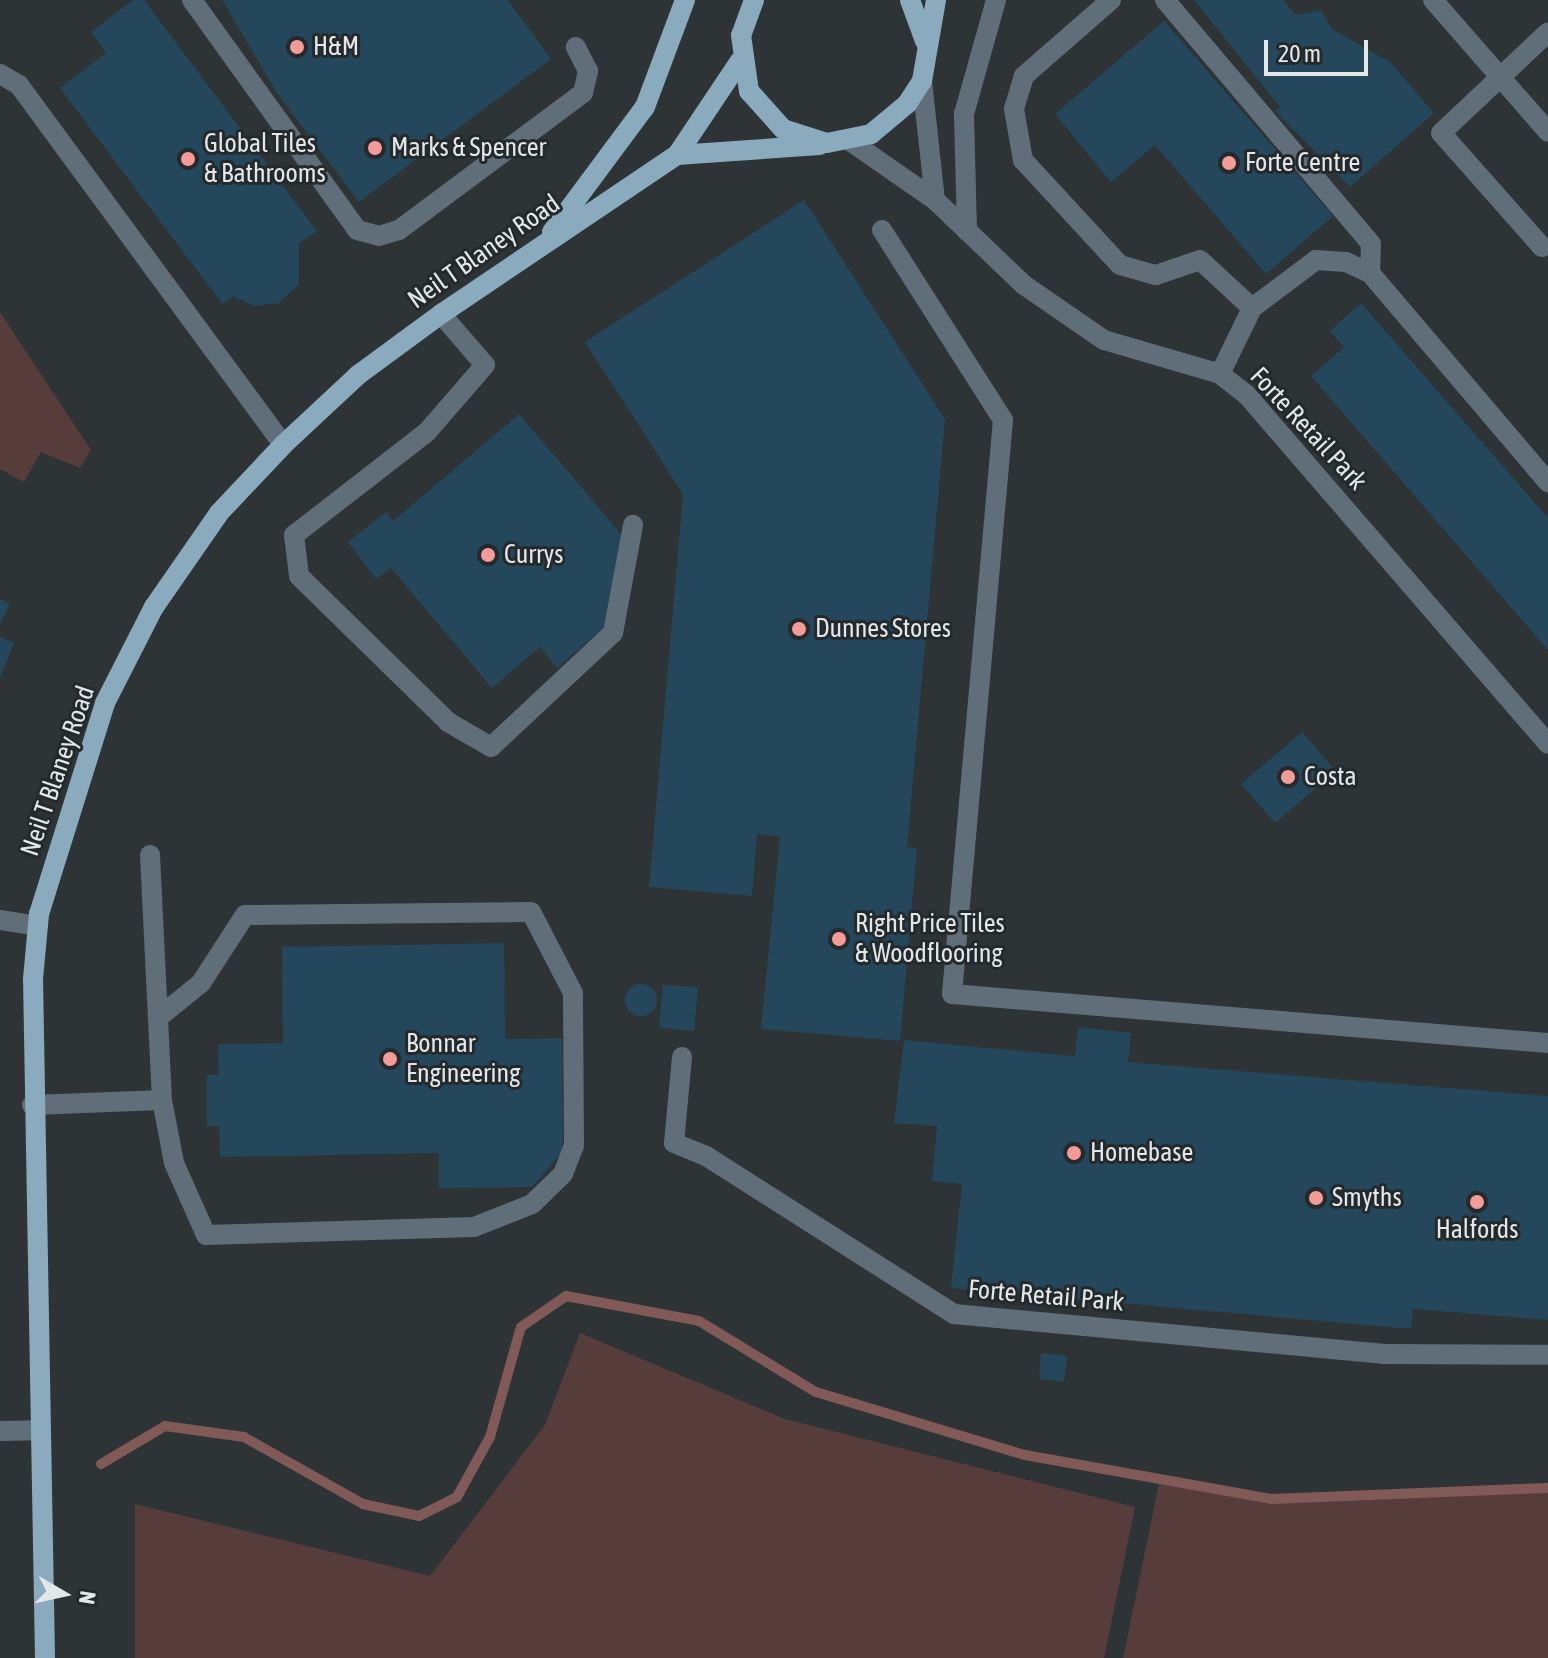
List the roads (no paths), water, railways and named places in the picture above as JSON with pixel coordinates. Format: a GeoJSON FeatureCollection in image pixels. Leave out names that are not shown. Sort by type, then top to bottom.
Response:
{"type":"FeatureCollection","features":[{"type":"Feature","properties":{"kind":"main road"},"geometry":{"type":"LineString","coordinates":[[550,235],[645,107],[685,0]]}},
{"type":"Feature","properties":{"kind":"main road"},"geometry":{"type":"LineString","coordinates":[[910,0],[927,52]]}},
{"type":"Feature","properties":{"kind":"main road"},"geometry":{"type":"LineString","coordinates":[[922,81],[936,0]]}},
{"type":"Feature","properties":{"kind":"main road"},"geometry":{"type":"LineString","coordinates":[[752,1],[740,61],[764,112],[783,129],[827,143]]}},
{"type":"Feature","properties":{"kind":"main road","name":"Neil T Blaney Road"},"geometry":{"type":"LineString","coordinates":[[45,1658],[32,1105],[38,926],[112,689],[154,607],[219,513],[283,445],[358,375],[550,235],[677,155],[740,61]]}},
{"type":"Feature","properties":{"kind":"main road","name":"Neil T Blaney Road"},"geometry":{"type":"LineString","coordinates":[[677,155],[850,141],[889,123],[922,81]]}},
{"type":"Feature","properties":{"kind":"street"},"geometry":{"type":"LineString","coordinates":[[192,0],[357,230],[379,236],[399,230],[583,93],[588,71],[576,47]]}},
{"type":"Feature","properties":{"kind":"street"},"geometry":{"type":"LineString","coordinates":[[967,231],[964,114],[996,0]]}},
{"type":"Feature","properties":{"kind":"street"},"geometry":{"type":"LineString","coordinates":[[1111,0],[1024,76],[1014,109],[1023,160],[1120,265],[1156,275],[1200,260],[1252,308]]}},
{"type":"Feature","properties":{"kind":"street"},"geometry":{"type":"LineString","coordinates":[[1165,0],[1371,244],[1370,273]]}},
{"type":"Feature","properties":{"kind":"street"},"geometry":{"type":"LineString","coordinates":[[1433,0],[1548,132]]}},
{"type":"Feature","properties":{"kind":"street"},"geometry":{"type":"LineString","coordinates":[[1542,247],[1441,133],[1548,32]]}},
{"type":"Feature","properties":{"kind":"street"},"geometry":{"type":"LineString","coordinates":[[0,74],[19,85],[283,445]]}},
{"type":"Feature","properties":{"kind":"street"},"geometry":{"type":"LineString","coordinates":[[922,81],[935,200]]}},
{"type":"Feature","properties":{"kind":"street","name":"Forte Retail Park"},"geometry":{"type":"LineString","coordinates":[[850,141],[935,200],[1024,285],[1104,340],[1220,374],[1266,416],[1548,744]]}},
{"type":"Feature","properties":{"kind":"street"},"geometry":{"type":"LineString","coordinates":[[882,230],[1003,420],[952,994],[1548,1043]]}},
{"type":"Feature","properties":{"kind":"street"},"geometry":{"type":"LineString","coordinates":[[1220,374],[1252,308],[1316,260],[1370,273],[1548,482]]}},
{"type":"Feature","properties":{"kind":"street"},"geometry":{"type":"LineString","coordinates":[[441,314],[485,365],[427,432],[294,535],[299,576],[448,722],[491,747],[613,633],[633,525]]}},
{"type":"Feature","properties":{"kind":"street"},"geometry":{"type":"LineString","coordinates":[[150,855],[162,1100],[174,1163],[206,1235],[474,1227],[532,1204],[563,1174],[574,1146],[573,993],[531,912],[245,915],[201,983],[159,1017]]}},
{"type":"Feature","properties":{"kind":"street"},"geometry":{"type":"LineString","coordinates":[[0,920],[38,926]]}},
{"type":"Feature","properties":{"kind":"street","name":"Forte Retail Park"},"geometry":{"type":"LineString","coordinates":[[682,1057],[674,1143],[706,1156],[954,1314],[1382,1354],[1548,1355]]}},
{"type":"Feature","properties":{"kind":"street"},"geometry":{"type":"LineString","coordinates":[[32,1105],[162,1100]]}},
{"type":"Feature","properties":{"kind":"street"},"geometry":{"type":"LineString","coordinates":[[0,1431],[39,1430]]}},
{"type":"Feature","properties":{"kind":"waterway"},"geometry":{"type":"LineString","coordinates":[[101,1464],[165,1426],[244,1437],[363,1504],[419,1516],[457,1497],[490,1437],[521,1327],[566,1296],[699,1321],[816,1392],[1025,1455],[1271,1499],[1548,1488]]}},
{"type":"Feature","properties":{"kind":"place","name":"H&M"},"geometry":{"type":"Point","coordinates":[297,47]}},
{"type":"Feature","properties":{"kind":"place","name":"Marks & Spencer"},"geometry":{"type":"Point","coordinates":[375,148]}},
{"type":"Feature","properties":{"kind":"place","name":"Global Tiles & Bathrooms"},"geometry":{"type":"Point","coordinates":[188,159]}},
{"type":"Feature","properties":{"kind":"place","name":"Forte Centre"},"geometry":{"type":"Point","coordinates":[1229,163]}},
{"type":"Feature","properties":{"kind":"place","name":"Currys"},"geometry":{"type":"Point","coordinates":[488,555]}},
{"type":"Feature","properties":{"kind":"place","name":"Dunnes Stores"},"geometry":{"type":"Point","coordinates":[799,629]}},
{"type":"Feature","properties":{"kind":"place","name":"Costa"},"geometry":{"type":"Point","coordinates":[1288,777]}},
{"type":"Feature","properties":{"kind":"place","name":"Right Price Tiles & Woodflooring"},"geometry":{"type":"Point","coordinates":[839,939]}},
{"type":"Feature","properties":{"kind":"place","name":"Bonnar Engineering"},"geometry":{"type":"Point","coordinates":[390,1059]}},
{"type":"Feature","properties":{"kind":"place","name":"Homebase"},"geometry":{"type":"Point","coordinates":[1074,1153]}},
{"type":"Feature","properties":{"kind":"place","name":"Smyths"},"geometry":{"type":"Point","coordinates":[1316,1198]}},
{"type":"Feature","properties":{"kind":"place","name":"Halfords"},"geometry":{"type":"Point","coordinates":[1477,1202]}}]}
